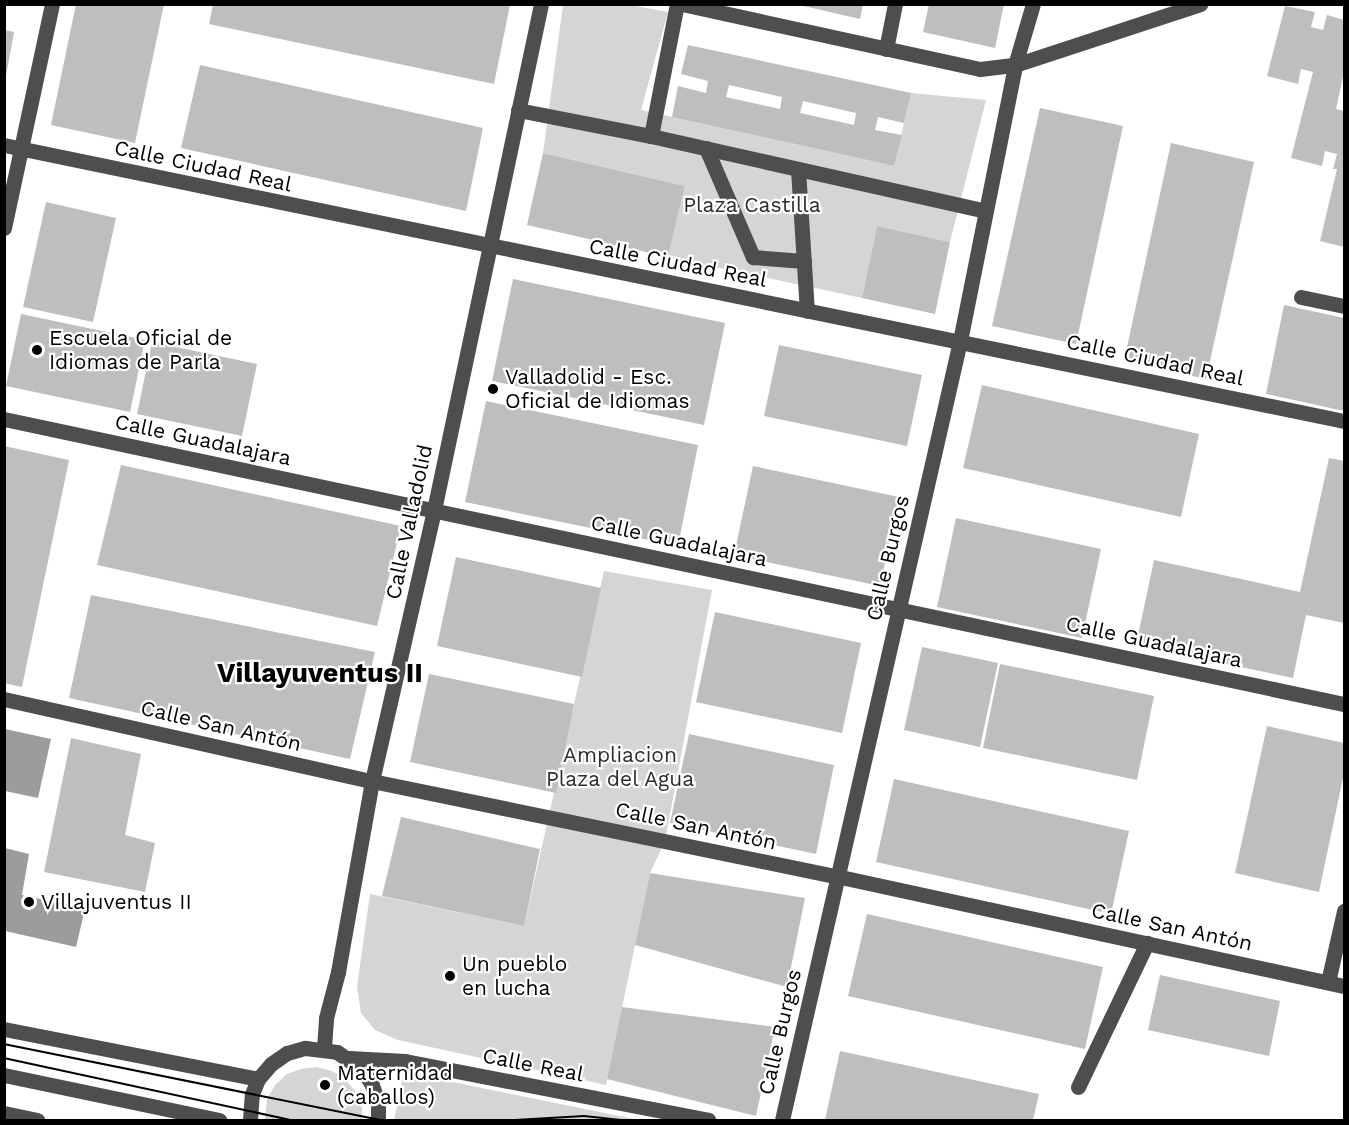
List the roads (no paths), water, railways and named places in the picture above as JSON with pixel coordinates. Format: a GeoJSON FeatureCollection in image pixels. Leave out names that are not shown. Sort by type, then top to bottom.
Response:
{"type":"FeatureCollection","features":[{"type":"Feature","properties":{"kind":"street"},"geometry":{"type":"LineString","coordinates":[[4,228],[52,4]]}},
{"type":"Feature","properties":{"kind":"street","name":"Calle Valladolid"},"geometry":{"type":"LineString","coordinates":[[324,1048],[326,1018],[338,972],[372,781],[434,510],[541,4]]}},
{"type":"Feature","properties":{"kind":"street"},"geometry":{"type":"LineString","coordinates":[[651,136],[679,4],[980,69],[1015,65],[1200,4]]}},
{"type":"Feature","properties":{"kind":"street"},"geometry":{"type":"LineString","coordinates":[[886,49],[895,4]]}},
{"type":"Feature","properties":{"kind":"street","name":"Calle Burgos"},"geometry":{"type":"LineString","coordinates":[[782,1120],[960,341],[1015,65],[1033,4]]}},
{"type":"Feature","properties":{"kind":"street"},"geometry":{"type":"LineString","coordinates":[[518,110],[651,136],[987,211]]}},
{"type":"Feature","properties":{"kind":"street","name":"Calle Ciudad Real"},"geometry":{"type":"LineString","coordinates":[[4,146],[1344,421]]}},
{"type":"Feature","properties":{"kind":"street"},"geometry":{"type":"LineString","coordinates":[[706,148],[753,257],[804,261]]}},
{"type":"Feature","properties":{"kind":"street"},"geometry":{"type":"LineString","coordinates":[[798,169],[807,311]]}},
{"type":"Feature","properties":{"kind":"street"},"geometry":{"type":"LineString","coordinates":[[1301,297],[1344,306]]}},
{"type":"Feature","properties":{"kind":"street","name":"Calle Guadalajara"},"geometry":{"type":"LineString","coordinates":[[4,419],[1344,704]]}},
{"type":"Feature","properties":{"kind":"street","name":"Calle San Antón"},"geometry":{"type":"LineString","coordinates":[[4,699],[372,781],[836,876],[1344,986]]}},
{"type":"Feature","properties":{"kind":"street"},"geometry":{"type":"LineString","coordinates":[[1328,982],[1344,911]]}},
{"type":"Feature","properties":{"kind":"street"},"geometry":{"type":"LineString","coordinates":[[1078,1087],[1147,944]]}},
{"type":"Feature","properties":{"kind":"street"},"geometry":{"type":"LineString","coordinates":[[4,1029],[258,1079]]}},
{"type":"Feature","properties":{"kind":"street"},"geometry":{"type":"LineString","coordinates":[[250,1120],[252,1094],[258,1079],[271,1064],[287,1053],[305,1048],[324,1048],[349,1058],[363,1070],[378,1102],[378,1120]]}},
{"type":"Feature","properties":{"kind":"street","name":"Calle Real"},"geometry":{"type":"LineString","coordinates":[[349,1058],[405,1061],[708,1120]]}},
{"type":"Feature","properties":{"kind":"street"},"geometry":{"type":"LineString","coordinates":[[4,1074],[219,1120]]}},
{"type":"Feature","properties":{"kind":"street"},"geometry":{"type":"LineString","coordinates":[[4,1113],[36,1120]]}},
{"type":"Feature","properties":{"kind":"tram line"},"geometry":{"type":"LineString","coordinates":[[4,1044],[381,1120]]}},
{"type":"Feature","properties":{"kind":"tram line"},"geometry":{"type":"LineString","coordinates":[[4,1058],[290,1120]]}},
{"type":"Feature","properties":{"kind":"tram line"},"geometry":{"type":"LineString","coordinates":[[515,1120],[584,1116],[623,1120]]}},
{"type":"Feature","properties":{"kind":"place","name":"Escuela Oficial de Idiomas de Parla"},"geometry":{"type":"Point","coordinates":[37,350]}},
{"type":"Feature","properties":{"kind":"place","name":"Valladolid - Esc. Oficial de Idiomas"},"geometry":{"type":"Point","coordinates":[493,389]}},
{"type":"Feature","properties":{"kind":"place","name":"Villajuventus II"},"geometry":{"type":"Point","coordinates":[29,902]}},
{"type":"Feature","properties":{"kind":"place","name":"Un pueblo en lucha"},"geometry":{"type":"Point","coordinates":[450,976]}},
{"type":"Feature","properties":{"kind":"place","name":"Maternidad (caballos)"},"geometry":{"type":"Point","coordinates":[325,1085]}},
{"type":"Feature","properties":{"kind":"district","name":"Villayuventus II"},"geometry":{"type":"Point","coordinates":[320,674]}},
{"type":"Feature","properties":{"kind":"park label","name":"Plaza Castilla"},"geometry":{"type":"Point","coordinates":[752,205]}},
{"type":"Feature","properties":{"kind":"park label","name":"Ampliacion Plaza del Agua"},"geometry":{"type":"Point","coordinates":[620,767]}}]}
